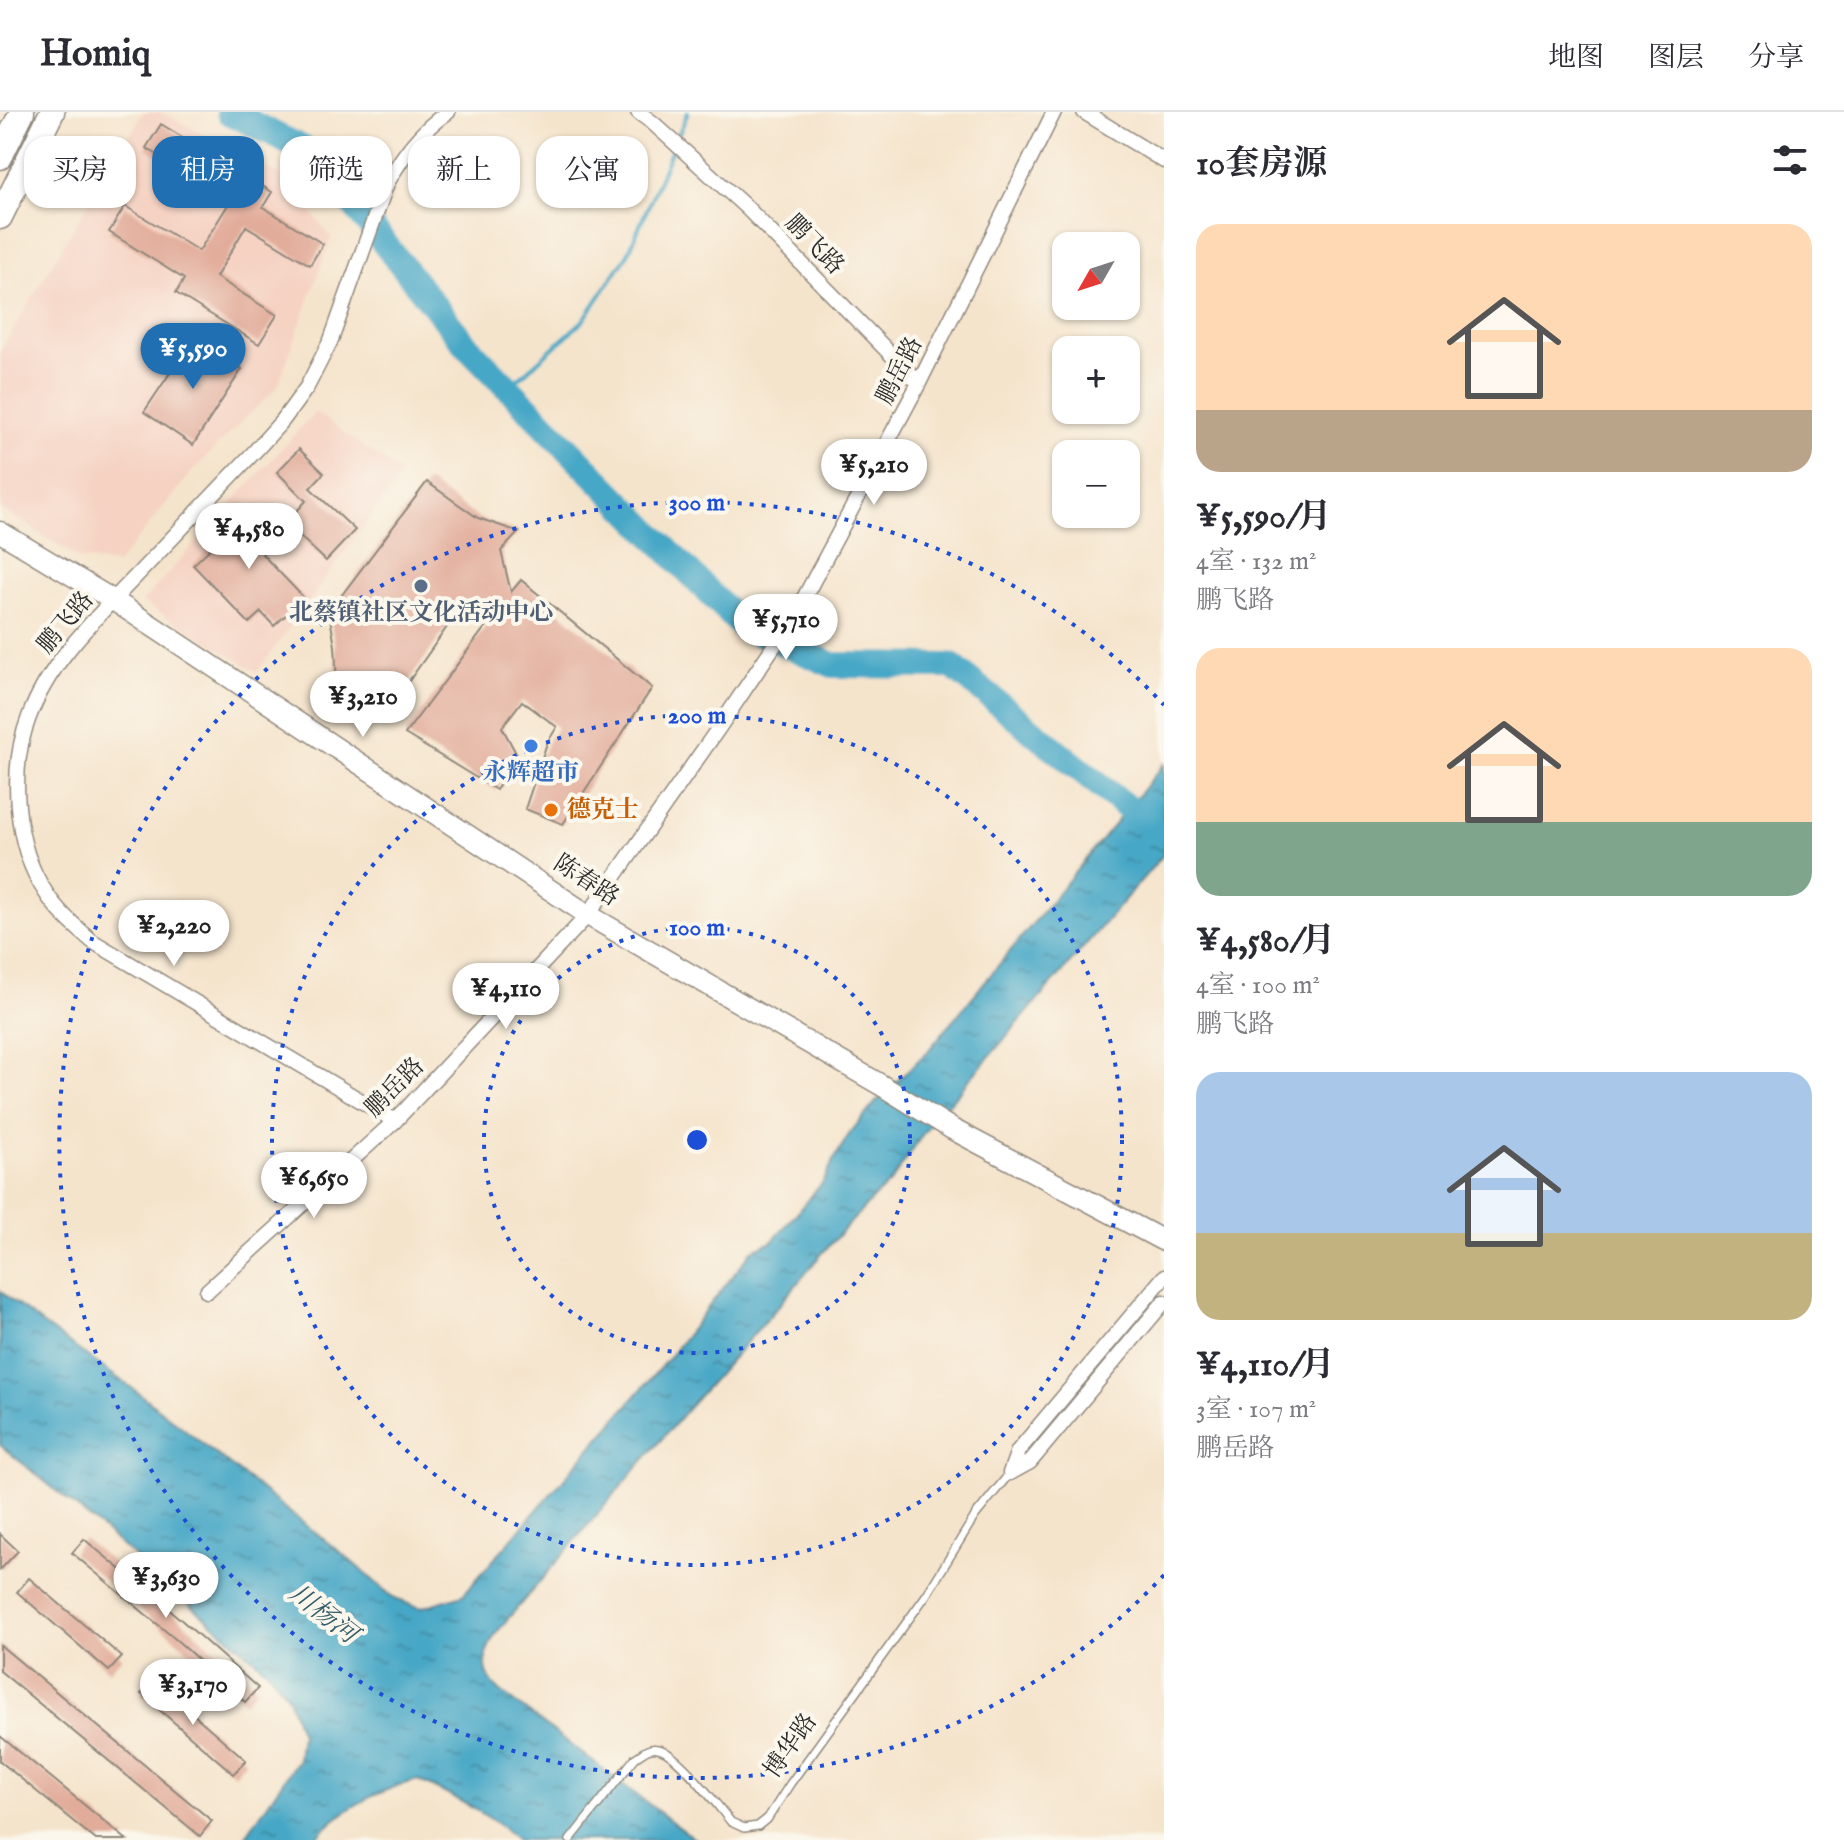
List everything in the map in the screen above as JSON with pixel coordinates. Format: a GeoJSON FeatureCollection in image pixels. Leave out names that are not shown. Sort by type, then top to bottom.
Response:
{"type":"FeatureCollection","features":[{"type":"Feature","properties":{"kind":"main road"},"geometry":{"type":"LineString","coordinates":[[0,157],[22,112]]}},
{"type":"Feature","properties":{"kind":"main road"},"geometry":{"type":"LineString","coordinates":[[0,217],[52,112]]}},
{"type":"Feature","properties":{"kind":"street","name":"鹏飞路"},"geometry":{"type":"LineString","coordinates":[[395,1121],[92,941],[65,917],[44,891],[29,859],[18,815],[18,761],[29,717],[48,680],[75,640],[256,450],[307,387],[331,340],[387,183],[416,139],[448,112]]}},
{"type":"Feature","properties":{"kind":"street","name":"鹏飞路"},"geometry":{"type":"LineString","coordinates":[[638,112],[748,209],[919,383]]}},
{"type":"Feature","properties":{"kind":"street","name":"鹏岳路"},"geometry":{"type":"LineString","coordinates":[[207,1291],[395,1121],[588,915],[796,613],[919,383],[1054,112]]}},
{"type":"Feature","properties":{"kind":"street"},"geometry":{"type":"LineString","coordinates":[[1084,112],[1164,161]]}},
{"type":"Feature","properties":{"kind":"street","name":"陈春路"},"geometry":{"type":"LineString","coordinates":[[0,532],[113,600],[588,915],[952,1129],[1164,1241]]}},
{"type":"Feature","properties":{"kind":"street","name":"博华路"},"geometry":{"type":"LineString","coordinates":[[1010,1473],[1018,1451],[1164,1277]]}},
{"type":"Feature","properties":{"kind":"street","name":"博华路"},"geometry":{"type":"LineString","coordinates":[[1010,1473],[1030,1462],[1164,1302]]}},
{"type":"Feature","properties":{"kind":"lane","name":"博华路"},"geometry":{"type":"LineString","coordinates":[[570,1840],[635,1758],[647,1749],[660,1749],[674,1757],[731,1822],[744,1828],[758,1826],[768,1818],[927,1594],[975,1516],[1010,1473]]}},
{"type":"Feature","properties":{"kind":"shaded area"},"geometry":{"type":"Polygon","coordinates":[[[161,112],[207,136],[152,136],[152,208],[264,208],[264,166],[280,174],[280,208],[308,208],[331,237],[278,386],[195,468],[117,564],[80,559],[0,508],[0,351],[86,208],[136,208],[136,136],[129,136],[142,114],[161,112]]]}},
{"type":"Feature","properties":{"kind":"shaded area"},"geometry":{"type":"Polygon","coordinates":[[[315,412],[402,474],[257,672],[142,602],[315,412]]]}},
{"type":"Feature","properties":{"kind":"water","name":"川杨河"},"geometry":{"type":"Polygon","coordinates":[[[1164,764],[1164,854],[925,1131],[890,1183],[824,1251],[509,1617],[489,1645],[486,1666],[491,1681],[501,1692],[696,1840],[517,1840],[482,1814],[418,1780],[361,1802],[336,1819],[314,1840],[243,1840],[298,1759],[301,1734],[288,1697],[269,1672],[0,1445],[0,1291],[136,1391],[395,1599],[420,1608],[463,1595],[666,1361],[753,1250],[772,1242],[824,1181],[850,1133],[876,1102],[928,1051],[1164,764]]]}},
{"type":"Feature","properties":{"kind":"building"},"geometry":{"type":"Polygon","coordinates":[[[161,124],[181,136],[154,136],[161,124]]]}},
{"type":"Feature","properties":{"kind":"building"},"geometry":{"type":"Polygon","coordinates":[[[264,187],[272,192],[264,205],[264,187]]]}},
{"type":"Feature","properties":{"kind":"building"},"geometry":{"type":"Polygon","coordinates":[[[124,208],[128,208],[199,251],[226,208],[264,208],[323,244],[310,265],[246,226],[216,277],[277,315],[259,344],[176,293],[184,279],[109,232],[124,208]]]}},
{"type":"Feature","properties":{"kind":"building"},"geometry":{"type":"Polygon","coordinates":[[[194,337],[242,369],[193,445],[144,412],[194,337]]]}},
{"type":"Feature","properties":{"kind":"building"},"geometry":{"type":"Polygon","coordinates":[[[299,449],[324,473],[310,488],[355,530],[326,561],[286,523],[306,501],[277,472],[299,449]]]}},
{"type":"Feature","properties":{"kind":"building"},"geometry":{"type":"Polygon","coordinates":[[[427,482],[478,518],[519,532],[501,551],[511,592],[521,580],[652,688],[563,824],[525,809],[547,743],[557,727],[522,701],[502,727],[518,757],[496,790],[405,734],[492,618],[464,603],[399,695],[357,701],[337,685],[329,612],[427,482]]]}},
{"type":"Feature","properties":{"kind":"building"},"geometry":{"type":"Polygon","coordinates":[[[254,507],[281,535],[262,554],[304,598],[274,626],[261,612],[249,623],[193,565],[254,507]]]}},
{"type":"Feature","properties":{"kind":"building"},"geometry":{"type":"Polygon","coordinates":[[[0,1534],[18,1551],[0,1570],[0,1534]]]}},
{"type":"Feature","properties":{"kind":"building"},"geometry":{"type":"Polygon","coordinates":[[[84,1539],[258,1688],[245,1702],[72,1553],[84,1539]]]}},
{"type":"Feature","properties":{"kind":"building"},"geometry":{"type":"Polygon","coordinates":[[[29,1578],[122,1657],[109,1671],[17,1592],[29,1578]]]}},
{"type":"Feature","properties":{"kind":"building"},"geometry":{"type":"Polygon","coordinates":[[[0,1645],[212,1821],[200,1836],[0,1671],[0,1645]]]}},
{"type":"Feature","properties":{"kind":"building"},"geometry":{"type":"Polygon","coordinates":[[[154,1680],[246,1760],[234,1774],[141,1694],[154,1680]]]}},
{"type":"Feature","properties":{"kind":"building"},"geometry":{"type":"Polygon","coordinates":[[[0,1736],[127,1840],[96,1840],[0,1761],[0,1736]]]}},
{"type":"Feature","properties":{"kind":"waterway"},"geometry":{"type":"LineString","coordinates":[[229,112],[312,153],[465,344],[742,626],[833,665],[952,666],[1155,830]]}},
{"type":"Feature","properties":{"kind":"waterway"},"geometry":{"type":"LineString","coordinates":[[677,138],[688,112]]}},
{"type":"Feature","properties":{"kind":"waterway"},"geometry":{"type":"LineString","coordinates":[[508,388],[583,321],[628,254],[673,147]]}},
{"type":"Feature","properties":{"kind":"place","name":"北蔡镇社区文化活动中心"},"geometry":{"type":"Point","coordinates":[421,586]}},
{"type":"Feature","properties":{"kind":"place","name":"永辉超市"},"geometry":{"type":"Point","coordinates":[531,746]}},
{"type":"Feature","properties":{"kind":"place","name":"德克士"},"geometry":{"type":"Point","coordinates":[551,810]}}]}
